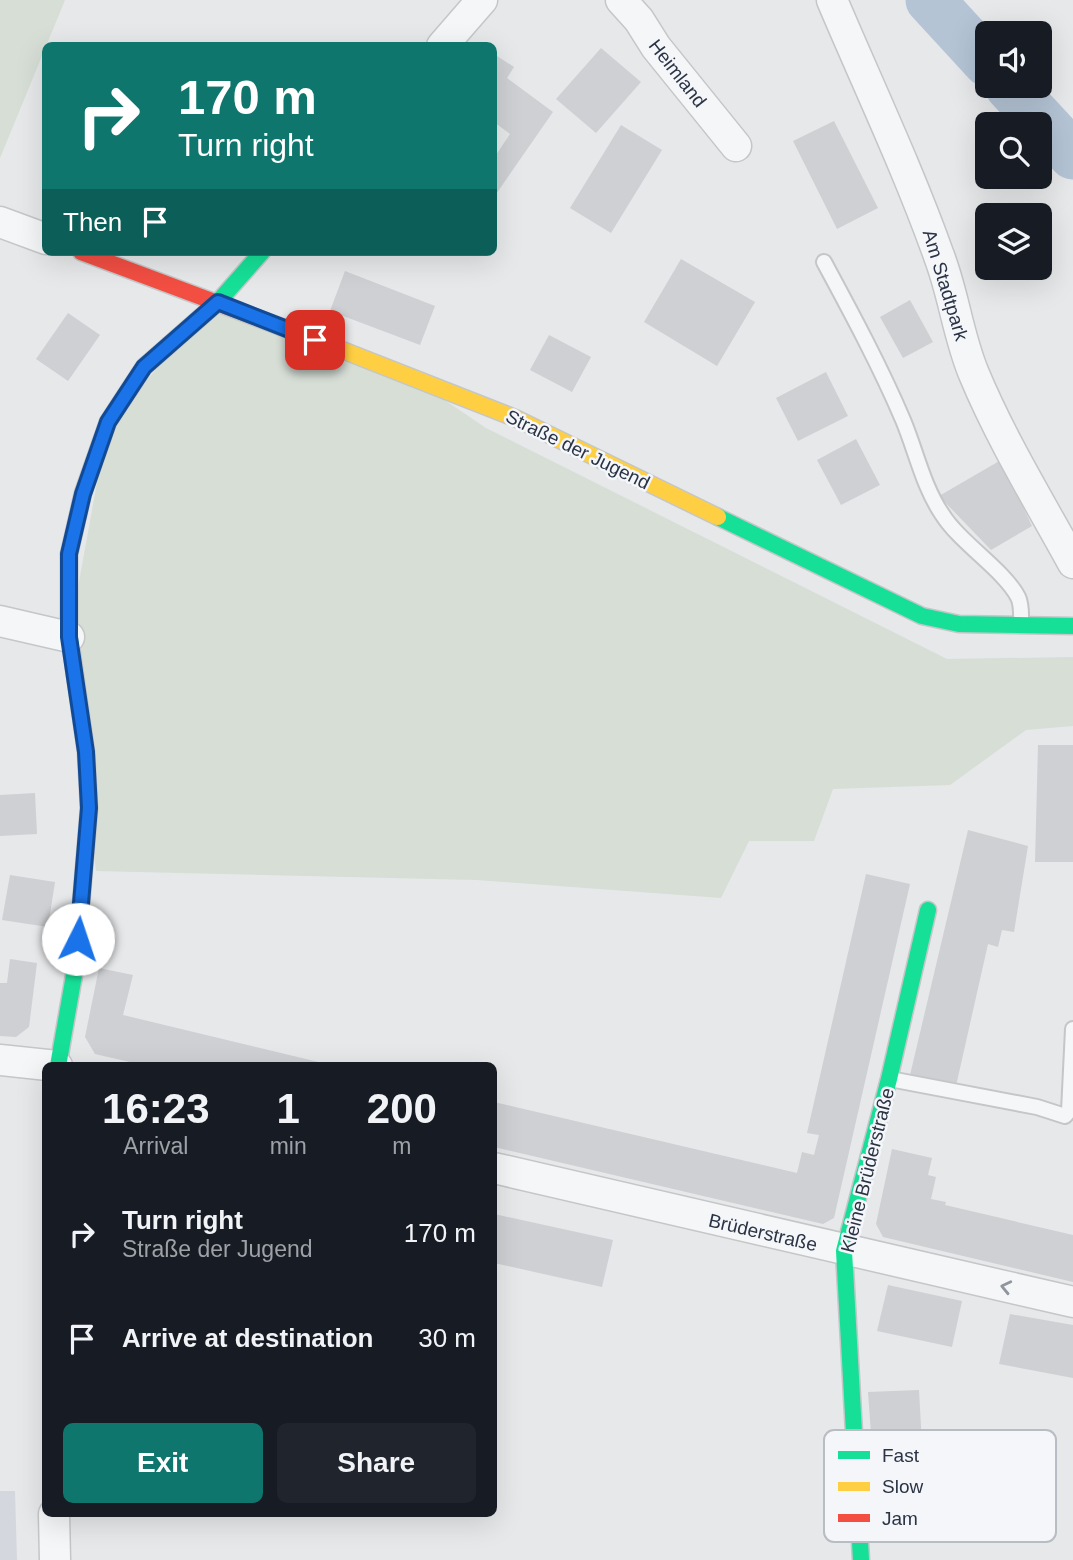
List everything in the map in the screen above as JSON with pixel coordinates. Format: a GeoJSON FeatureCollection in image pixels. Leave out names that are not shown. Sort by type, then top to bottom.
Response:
{"type":"FeatureCollection","features":[{"type":"Feature","properties":{"kind":"street"},"geometry":{"type":"LineString","coordinates":[[445,42],[482,0]]}},
{"type":"Feature","properties":{"kind":"street","name":"Heimland"},"geometry":{"type":"LineString","coordinates":[[621,0],[736,146]]}},
{"type":"Feature","properties":{"kind":"street","name":"Am Stadtpark"},"geometry":{"type":"LineString","coordinates":[[832,0],[923,212],[944,270],[960,336],[974,374],[1000,429],[1073,563]]}},
{"type":"Feature","properties":{"kind":"street"},"geometry":{"type":"LineString","coordinates":[[0,222],[42,238]]}},
{"type":"Feature","properties":{"kind":"street","name":"Straße der Jugend"},"geometry":{"type":"LineString","coordinates":[[92,256],[218,302],[515,418],[922,616],[958,624],[1073,626]]}},
{"type":"Feature","properties":{"kind":"street"},"geometry":{"type":"LineString","coordinates":[[58,1062],[76,964],[89,808],[86,752],[69,637],[69,554],[83,494],[108,422],[144,367],[218,302],[258,256]]}},
{"type":"Feature","properties":{"kind":"street"},"geometry":{"type":"LineString","coordinates":[[0,621],[69,637]]}},
{"type":"Feature","properties":{"kind":"street","name":"Kleine Brüderstraße"},"geometry":{"type":"LineString","coordinates":[[854,1430],[844,1251],[928,910]]}},
{"type":"Feature","properties":{"kind":"street"},"geometry":{"type":"LineString","coordinates":[[0,1060],[42,1064]]}},
{"type":"Feature","properties":{"kind":"street","name":"Brüderstraße"},"geometry":{"type":"LineString","coordinates":[[497,1169],[1073,1302]]}},
{"type":"Feature","properties":{"kind":"street"},"geometry":{"type":"LineString","coordinates":[[54,1517],[55,1560]]}},
{"type":"Feature","properties":{"kind":"street","name":"Kleine Brüderstraße"},"geometry":{"type":"LineString","coordinates":[[860,1542],[861,1560]]}},
{"type":"Feature","properties":{"kind":"lane"},"geometry":{"type":"LineString","coordinates":[[824,262],[875,356],[942,515],[1018,597],[1021,625]]}},
{"type":"Feature","properties":{"kind":"lane"},"geometry":{"type":"LineString","coordinates":[[888,1079],[1037,1107],[1065,1116],[1069,1111],[1073,1029]]}},
{"type":"Feature","properties":{"kind":"shaded area"},"geometry":{"type":"Polygon","coordinates":[[[0,0],[65,0],[48,42],[42,42],[42,56],[0,158],[0,0]]]}},
{"type":"Feature","properties":{"kind":"shaded area"},"geometry":{"type":"Polygon","coordinates":[[[218,302],[412,378],[486,428],[947,659],[1073,657],[1073,726],[1026,730],[950,785],[833,789],[814,841],[749,841],[721,898],[477,880],[96,871],[69,637],[108,422],[218,302]]]}},
{"type":"Feature","properties":{"kind":"shaded area"},"geometry":{"type":"Polygon","coordinates":[[[0,1491],[15,1491],[17,1560],[0,1560],[0,1491]]]}},
{"type":"Feature","properties":{"kind":"building"},"geometry":{"type":"Polygon","coordinates":[[[601,48],[641,82],[596,133],[556,99],[601,48]]]}},
{"type":"Feature","properties":{"kind":"building"},"geometry":{"type":"Polygon","coordinates":[[[497,56],[514,67],[507,78],[553,112],[497,193],[497,154],[510,134],[497,124],[497,56]]]}},
{"type":"Feature","properties":{"kind":"building"},"geometry":{"type":"Polygon","coordinates":[[[834,121],[878,208],[837,229],[793,141],[834,121]]]}},
{"type":"Feature","properties":{"kind":"building"},"geometry":{"type":"Polygon","coordinates":[[[621,125],[662,150],[611,233],[570,208],[621,125]]]}},
{"type":"Feature","properties":{"kind":"building"},"geometry":{"type":"Polygon","coordinates":[[[681,259],[755,302],[717,366],[644,322],[681,259]]]}},
{"type":"Feature","properties":{"kind":"building"},"geometry":{"type":"Polygon","coordinates":[[[345,271],[435,306],[420,345],[330,311],[345,271]]]}},
{"type":"Feature","properties":{"kind":"building"},"geometry":{"type":"Polygon","coordinates":[[[910,300],[933,342],[903,358],[880,317],[910,300]]]}},
{"type":"Feature","properties":{"kind":"building"},"geometry":{"type":"Polygon","coordinates":[[[68,313],[100,335],[68,381],[36,359],[68,313]]]}},
{"type":"Feature","properties":{"kind":"building"},"geometry":{"type":"Polygon","coordinates":[[[549,335],[591,357],[572,392],[530,370],[549,335]]]}},
{"type":"Feature","properties":{"kind":"building"},"geometry":{"type":"Polygon","coordinates":[[[826,372],[848,416],[798,441],[776,398],[826,372]]]}},
{"type":"Feature","properties":{"kind":"building"},"geometry":{"type":"Polygon","coordinates":[[[856,439],[880,485],[841,505],[817,460],[856,439]]]}},
{"type":"Feature","properties":{"kind":"building"},"geometry":{"type":"Polygon","coordinates":[[[1001,460],[1032,526],[991,550],[939,496],[1001,460]]]}},
{"type":"Feature","properties":{"kind":"building"},"geometry":{"type":"Polygon","coordinates":[[[1038,745],[1073,745],[1073,862],[1035,862],[1038,745]]]}},
{"type":"Feature","properties":{"kind":"building"},"geometry":{"type":"Polygon","coordinates":[[[35,793],[37,834],[0,836],[0,795],[35,793]]]}},
{"type":"Feature","properties":{"kind":"building"},"geometry":{"type":"Polygon","coordinates":[[[968,830],[1028,846],[1014,932],[1002,930],[998,947],[988,944],[956,1086],[910,1075],[968,830]]]}},
{"type":"Feature","properties":{"kind":"building"},"geometry":{"type":"Polygon","coordinates":[[[866,874],[910,884],[834,1218],[823,1224],[497,1148],[497,1103],[797,1173],[802,1152],[814,1155],[819,1135],[807,1133],[866,874]]]}},
{"type":"Feature","properties":{"kind":"building"},"geometry":{"type":"Polygon","coordinates":[[[10,875],[55,882],[48,927],[2,920],[10,875]]]}},
{"type":"Feature","properties":{"kind":"building"},"geometry":{"type":"Polygon","coordinates":[[[10,959],[37,963],[29,1027],[16,1037],[0,1036],[0,983],[7,983],[10,959]]]}},
{"type":"Feature","properties":{"kind":"building"},"geometry":{"type":"Polygon","coordinates":[[[99,968],[133,975],[123,1015],[318,1062],[130,1062],[95,1054],[85,1037],[99,968]]]}},
{"type":"Feature","properties":{"kind":"building"},"geometry":{"type":"Polygon","coordinates":[[[892,1149],[932,1158],[928,1175],[936,1177],[931,1199],[946,1202],[945,1205],[1073,1235],[1073,1282],[883,1237],[876,1224],[892,1149]]]}},
{"type":"Feature","properties":{"kind":"building"},"geometry":{"type":"Polygon","coordinates":[[[497,1215],[613,1240],[602,1287],[497,1264],[497,1215]]]}},
{"type":"Feature","properties":{"kind":"building"},"geometry":{"type":"Polygon","coordinates":[[[888,1285],[962,1301],[952,1347],[877,1331],[888,1285]]]}},
{"type":"Feature","properties":{"kind":"building"},"geometry":{"type":"Polygon","coordinates":[[[1010,1314],[1073,1325],[1073,1378],[999,1364],[1010,1314]]]}},
{"type":"Feature","properties":{"kind":"building"},"geometry":{"type":"Polygon","coordinates":[[[919,1390],[921,1430],[871,1430],[868,1392],[919,1390]]]}},
{"type":"Feature","properties":{"kind":"waterway"},"geometry":{"type":"LineString","coordinates":[[930,0],[975,49]]}},
{"type":"Feature","properties":{"kind":"waterway"},"geometry":{"type":"LineString","coordinates":[[1020,98],[1073,155]]}},
{"type":"Feature","properties":{"kind":"traffic: fast"},"geometry":{"type":"LineString","coordinates":[[169,345],[218,302],[258,256]]}},
{"type":"Feature","properties":{"kind":"traffic: fast"},"geometry":{"type":"LineString","coordinates":[[718,517],[922,616],[959,624],[1073,626]]}},
{"type":"Feature","properties":{"kind":"traffic: fast"},"geometry":{"type":"LineString","coordinates":[[59,1062],[76,964],[89,808],[86,752],[69,633]]}},
{"type":"Feature","properties":{"kind":"traffic: fast"},"geometry":{"type":"LineString","coordinates":[[854,1430],[844,1251],[889,1079],[928,910]]}},
{"type":"Feature","properties":{"kind":"traffic: fast"},"geometry":{"type":"LineString","coordinates":[[860,1542],[861,1560]]}},
{"type":"Feature","properties":{"kind":"traffic: slow"},"geometry":{"type":"LineString","coordinates":[[69,633],[69,554],[83,493],[108,422],[144,367],[169,345]]}},
{"type":"Feature","properties":{"kind":"traffic: slow"},"geometry":{"type":"LineString","coordinates":[[332,346],[515,418],[718,517]]}},
{"type":"Feature","properties":{"kind":"traffic: jam"},"geometry":{"type":"LineString","coordinates":[[92,256],[332,346]]}},
{"type":"Feature","properties":{"kind":"route"},"geometry":{"type":"LineString","coordinates":[[78,939],[89,808],[86,752],[69,637],[69,554],[83,494],[108,422],[144,367],[218,302],[315,340]]}}]}
